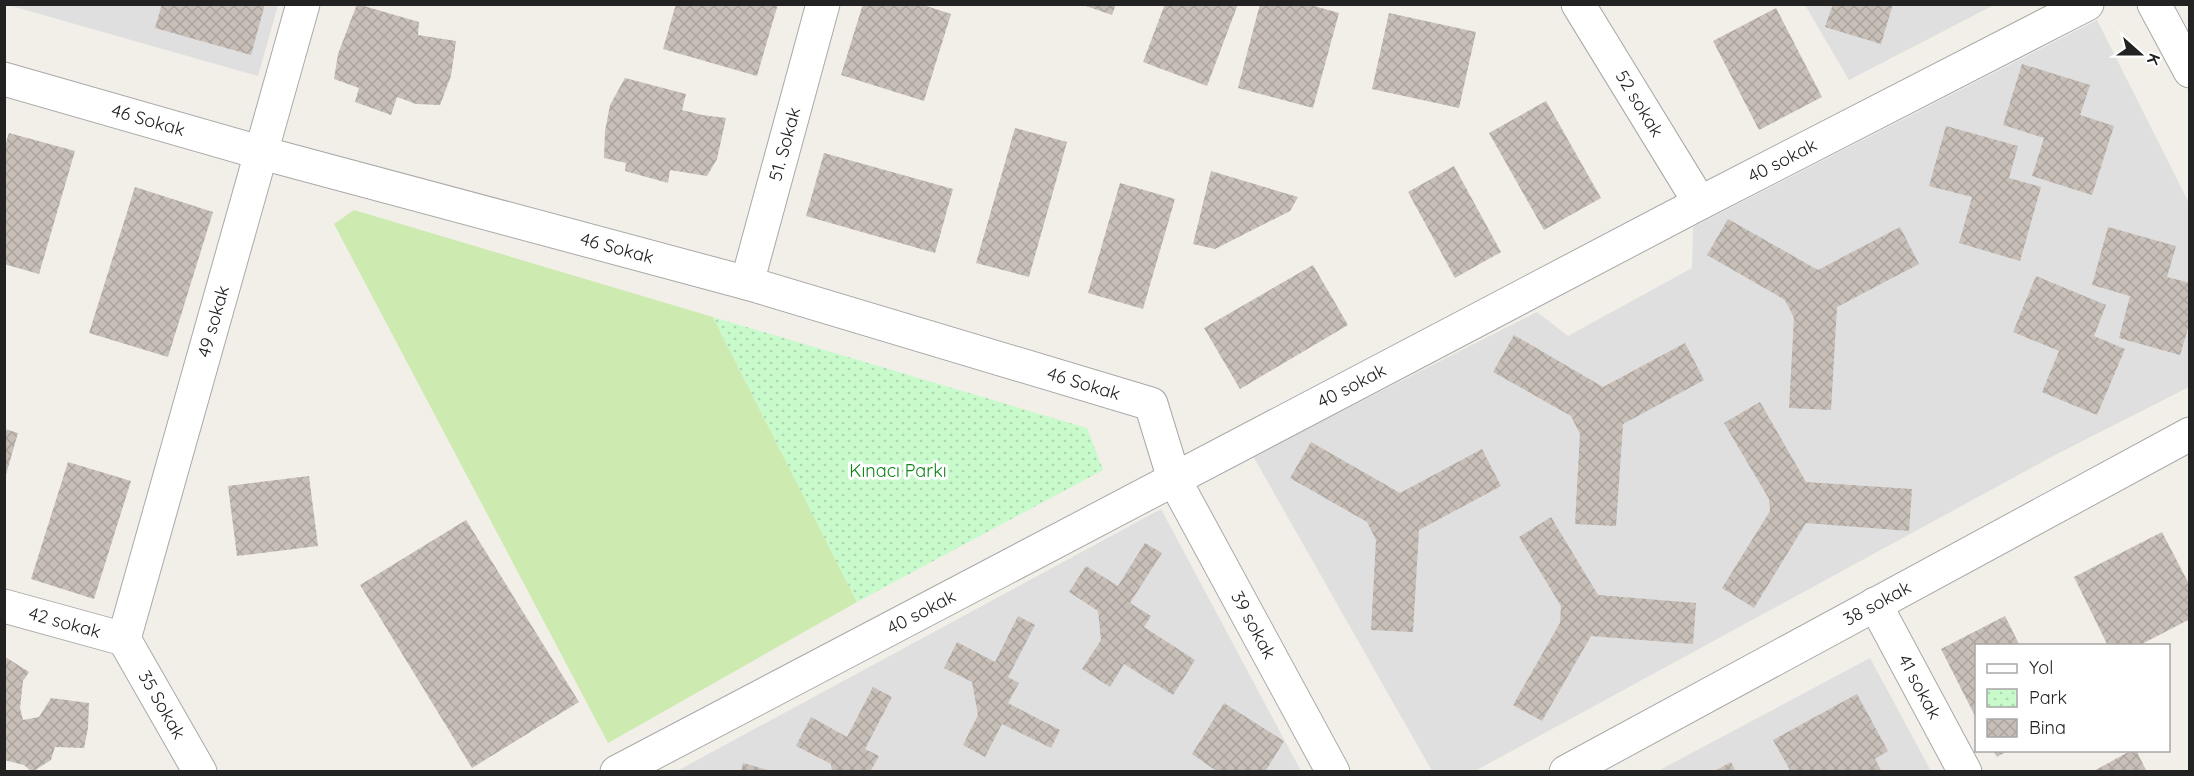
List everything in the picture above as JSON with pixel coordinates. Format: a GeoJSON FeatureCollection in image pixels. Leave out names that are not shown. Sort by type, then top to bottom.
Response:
{"type":"FeatureCollection","features":[{"type":"Feature","properties":{"kind":"street","name":"49 sokak"},"geometry":{"type":"LineString","coordinates":[[124,639],[303,4]]}},
{"type":"Feature","properties":{"kind":"street","name":"51. Sokak"},"geometry":{"type":"LineString","coordinates":[[747,283],[823,4]]}},
{"type":"Feature","properties":{"kind":"street","name":"52 sokak"},"geometry":{"type":"LineString","coordinates":[[1578,4],[1700,203]]}},
{"type":"Feature","properties":{"kind":"street","name":"40 sokak"},"geometry":{"type":"LineString","coordinates":[[617,771],[1700,203],[2087,4]]}},
{"type":"Feature","properties":{"kind":"street"},"geometry":{"type":"LineString","coordinates":[[2154,4],[2190,71]]}},
{"type":"Feature","properties":{"kind":"street","name":"46 Sokak"},"geometry":{"type":"LineString","coordinates":[[4,79],[262,153],[747,283],[1151,404],[1174,479]]}},
{"type":"Feature","properties":{"kind":"street","name":"38 sokak"},"geometry":{"type":"LineString","coordinates":[[1566,771],[2190,434]]}},
{"type":"Feature","properties":{"kind":"street","name":"39 sokak"},"geometry":{"type":"LineString","coordinates":[[1174,479],[1333,771]]}},
{"type":"Feature","properties":{"kind":"street","name":"41 sokak"},"geometry":{"type":"LineString","coordinates":[[1875,604],[1965,771]]}},
{"type":"Feature","properties":{"kind":"street","name":"42 sokak"},"geometry":{"type":"LineString","coordinates":[[4,606],[124,639]]}},
{"type":"Feature","properties":{"kind":"street","name":"35 Sokak"},"geometry":{"type":"LineString","coordinates":[[124,639],[200,771]]}},
{"type":"Feature","properties":{"kind":"shaded area"},"geometry":{"type":"Polygon","coordinates":[[[8,5],[278,5],[258,76],[8,5]]]}},
{"type":"Feature","properties":{"kind":"shaded area"},"geometry":{"type":"Polygon","coordinates":[[[1805,5],[1994,5],[1849,80],[1805,5]]]}},
{"type":"Feature","properties":{"kind":"shaded area"},"geometry":{"type":"Polygon","coordinates":[[[2097,20],[2189,203],[2189,387],[2057,454],[1475,771],[1432,771],[1253,456],[1537,312],[1568,336],[1692,268],[1693,227],[2097,20]]]}},
{"type":"Feature","properties":{"kind":"shaded area"},"geometry":{"type":"Polygon","coordinates":[[[1161,509],[1301,771],[675,772],[1161,509]]]}},
{"type":"Feature","properties":{"kind":"shaded area"},"geometry":{"type":"Polygon","coordinates":[[[1870,658],[1931,771],[1656,772],[1870,658]]]}},
{"type":"Feature","properties":{"kind":"green space"},"geometry":{"type":"Polygon","coordinates":[[[354,210],[713,317],[857,602],[608,743],[334,224],[354,210]]]}},
{"type":"Feature","properties":{"kind":"green space","name":"Kınacı Parkı"},"geometry":{"type":"Polygon","coordinates":[[[713,317],[1087,428],[1103,470],[857,602],[713,317]]]}},
{"type":"Feature","properties":{"kind":"building"},"geometry":{"type":"Polygon","coordinates":[[[162,4],[265,4],[251,55],[155,28],[162,4]]]}},
{"type":"Feature","properties":{"kind":"building"},"geometry":{"type":"Polygon","coordinates":[[[357,4],[419,22],[418,35],[456,41],[451,76],[440,105],[416,104],[397,97],[391,115],[355,102],[359,88],[334,79],[338,54],[357,4]]]}},
{"type":"Feature","properties":{"kind":"building"},"geometry":{"type":"Polygon","coordinates":[[[676,4],[778,4],[757,76],[663,49],[676,4]]]}},
{"type":"Feature","properties":{"kind":"building"},"geometry":{"type":"Polygon","coordinates":[[[863,4],[920,4],[951,14],[924,101],[841,75],[863,4]]]}},
{"type":"Feature","properties":{"kind":"building"},"geometry":{"type":"Polygon","coordinates":[[[1080,4],[1116,4],[1112,15],[1080,4]]]}},
{"type":"Feature","properties":{"kind":"building"},"geometry":{"type":"Polygon","coordinates":[[[1165,4],[1238,4],[1207,86],[1143,62],[1165,4]]]}},
{"type":"Feature","properties":{"kind":"building"},"geometry":{"type":"Polygon","coordinates":[[[1260,4],[1307,4],[1339,13],[1313,108],[1238,88],[1260,4]]]}},
{"type":"Feature","properties":{"kind":"building"},"geometry":{"type":"Polygon","coordinates":[[[1833,4],[1893,4],[1881,44],[1825,27],[1833,4]]]}},
{"type":"Feature","properties":{"kind":"building"},"geometry":{"type":"Polygon","coordinates":[[[1776,8],[1822,97],[1759,130],[1713,41],[1776,8]]]}},
{"type":"Feature","properties":{"kind":"building"},"geometry":{"type":"Polygon","coordinates":[[[1389,13],[1476,32],[1459,108],[1372,89],[1389,13]]]}},
{"type":"Feature","properties":{"kind":"building"},"geometry":{"type":"Polygon","coordinates":[[[2022,64],[2090,85],[2080,115],[2114,126],[2092,195],[2032,176],[2044,138],[2003,125],[2022,64]]]}},
{"type":"Feature","properties":{"kind":"building"},"geometry":{"type":"Polygon","coordinates":[[[625,78],[686,94],[682,110],[726,118],[717,159],[707,176],[670,170],[668,183],[625,171],[626,163],[604,158],[605,131],[610,105],[625,78]]]}},
{"type":"Feature","properties":{"kind":"building"},"geometry":{"type":"Polygon","coordinates":[[[1546,101],[1601,198],[1544,230],[1489,133],[1546,101]]]}},
{"type":"Feature","properties":{"kind":"building"},"geometry":{"type":"Polygon","coordinates":[[[1946,126],[2018,146],[2009,178],[2041,187],[2020,261],[1959,243],[1972,197],[1929,186],[1946,126]]]}},
{"type":"Feature","properties":{"kind":"building"},"geometry":{"type":"Polygon","coordinates":[[[1015,128],[1067,142],[1029,277],[976,263],[1015,128]]]}},
{"type":"Feature","properties":{"kind":"building"},"geometry":{"type":"Polygon","coordinates":[[[9,133],[75,151],[39,274],[4,264],[4,149],[9,133]]]}},
{"type":"Feature","properties":{"kind":"building"},"geometry":{"type":"Polygon","coordinates":[[[824,153],[953,189],[935,253],[806,216],[824,153]]]}},
{"type":"Feature","properties":{"kind":"building"},"geometry":{"type":"Polygon","coordinates":[[[1454,166],[1501,252],[1455,278],[1408,192],[1454,166]]]}},
{"type":"Feature","properties":{"kind":"building"},"geometry":{"type":"Polygon","coordinates":[[[1211,171],[1298,197],[1290,211],[1215,249],[1193,244],[1211,171]]]}},
{"type":"Feature","properties":{"kind":"building"},"geometry":{"type":"Polygon","coordinates":[[[1120,183],[1175,199],[1143,309],[1088,293],[1120,183]]]}},
{"type":"Feature","properties":{"kind":"building"},"geometry":{"type":"Polygon","coordinates":[[[135,187],[213,212],[168,357],[89,333],[135,187]]]}},
{"type":"Feature","properties":{"kind":"building"},"geometry":{"type":"Polygon","coordinates":[[[1728,219],[1818,270],[1900,227],[1919,264],[1837,307],[1831,410],[1789,408],[1794,318],[1785,300],[1707,255],[1728,219]]]}},
{"type":"Feature","properties":{"kind":"building"},"geometry":{"type":"Polygon","coordinates":[[[2108,227],[2176,246],[2167,277],[2190,283],[2190,322],[2180,355],[2119,338],[2130,296],[2092,285],[2108,227]]]}},
{"type":"Feature","properties":{"kind":"building"},"geometry":{"type":"Polygon","coordinates":[[[1313,265],[1348,325],[1240,389],[1204,328],[1313,265]]]}},
{"type":"Feature","properties":{"kind":"building"},"geometry":{"type":"Polygon","coordinates":[[[2036,276],[2106,305],[2094,336],[2125,349],[2097,415],[2042,392],[2059,351],[2013,332],[2036,276]]]}},
{"type":"Feature","properties":{"kind":"building"},"geometry":{"type":"Polygon","coordinates":[[[1514,335],[1603,387],[1685,343],[1704,380],[1623,424],[1616,526],[1575,524],[1580,434],[1571,416],[1493,372],[1514,335]]]}},
{"type":"Feature","properties":{"kind":"building"},"geometry":{"type":"Polygon","coordinates":[[[1760,402],[1806,482],[1912,489],[1909,531],[1806,523],[1754,608],[1722,588],[1770,511],[1769,499],[1724,423],[1760,402]]]}},
{"type":"Feature","properties":{"kind":"building"},"geometry":{"type":"Polygon","coordinates":[[[5,429],[18,433],[5,478],[5,429]]]}},
{"type":"Feature","properties":{"kind":"building"},"geometry":{"type":"Polygon","coordinates":[[[1311,442],[1400,493],[1482,449],[1501,486],[1419,530],[1413,632],[1371,630],[1376,540],[1367,522],[1290,478],[1311,442]]]}},
{"type":"Feature","properties":{"kind":"building"},"geometry":{"type":"Polygon","coordinates":[[[68,462],[131,481],[94,599],[31,579],[68,462]]]}},
{"type":"Feature","properties":{"kind":"building"},"geometry":{"type":"Polygon","coordinates":[[[309,476],[318,546],[237,556],[228,486],[309,476]]]}},
{"type":"Feature","properties":{"kind":"building"},"geometry":{"type":"Polygon","coordinates":[[[1551,517],[1598,595],[1696,603],[1693,644],[1591,636],[1542,721],[1513,705],[1560,623],[1561,606],[1519,537],[1551,517]]]}},
{"type":"Feature","properties":{"kind":"building"},"geometry":{"type":"Polygon","coordinates":[[[466,520],[579,702],[472,768],[360,585],[466,520]]]}},
{"type":"Feature","properties":{"kind":"building"},"geometry":{"type":"Polygon","coordinates":[[[2162,532],[2190,586],[2190,619],[2142,644],[2107,644],[2074,577],[2162,532]]]}},
{"type":"Feature","properties":{"kind":"building"},"geometry":{"type":"Polygon","coordinates":[[[1145,543],[1162,553],[1130,603],[1151,616],[1144,627],[1195,660],[1173,695],[1124,664],[1110,687],[1082,669],[1101,640],[1098,611],[1069,592],[1086,566],[1118,586],[1145,543]]]}},
{"type":"Feature","properties":{"kind":"building"},"geometry":{"type":"Polygon","coordinates":[[[1018,616],[1035,625],[1008,677],[1019,683],[1008,703],[1060,730],[1051,748],[1002,724],[985,757],[963,745],[978,715],[972,682],[944,668],[957,642],[995,662],[1018,616]]]}},
{"type":"Feature","properties":{"kind":"building"},"geometry":{"type":"Polygon","coordinates":[[[2005,616],[2019,644],[1975,644],[1975,716],[1941,649],[2005,616]]]}},
{"type":"Feature","properties":{"kind":"building"},"geometry":{"type":"Polygon","coordinates":[[[4,658],[29,672],[23,681],[20,708],[23,720],[39,717],[51,698],[89,703],[84,748],[55,747],[51,760],[32,772],[24,765],[4,760],[4,658]]]}},
{"type":"Feature","properties":{"kind":"building"},"geometry":{"type":"Polygon","coordinates":[[[873,687],[892,697],[865,749],[879,756],[870,772],[832,772],[831,764],[796,746],[811,717],[847,737],[873,687]]]}},
{"type":"Feature","properties":{"kind":"building"},"geometry":{"type":"Polygon","coordinates":[[[1857,694],[1888,751],[1875,759],[1882,772],[1791,772],[1773,740],[1857,694]]]}},
{"type":"Feature","properties":{"kind":"building"},"geometry":{"type":"Polygon","coordinates":[[[1224,703],[1284,741],[1265,772],[1218,772],[1192,754],[1224,703]]]}},
{"type":"Feature","properties":{"kind":"building"},"geometry":{"type":"Polygon","coordinates":[[[1994,752],[2006,752],[1997,757],[1994,752]]]}},
{"type":"Feature","properties":{"kind":"building"},"geometry":{"type":"Polygon","coordinates":[[[2128,752],[2137,752],[2147,772],[2092,772],[2128,752]]]}},
{"type":"Feature","properties":{"kind":"building"},"geometry":{"type":"Polygon","coordinates":[[[1731,762],[1736,772],[1713,772],[1731,762]]]}},
{"type":"Feature","properties":{"kind":"building"},"geometry":{"type":"Polygon","coordinates":[[[743,763],[771,771],[741,772],[743,763]]]}}]}
